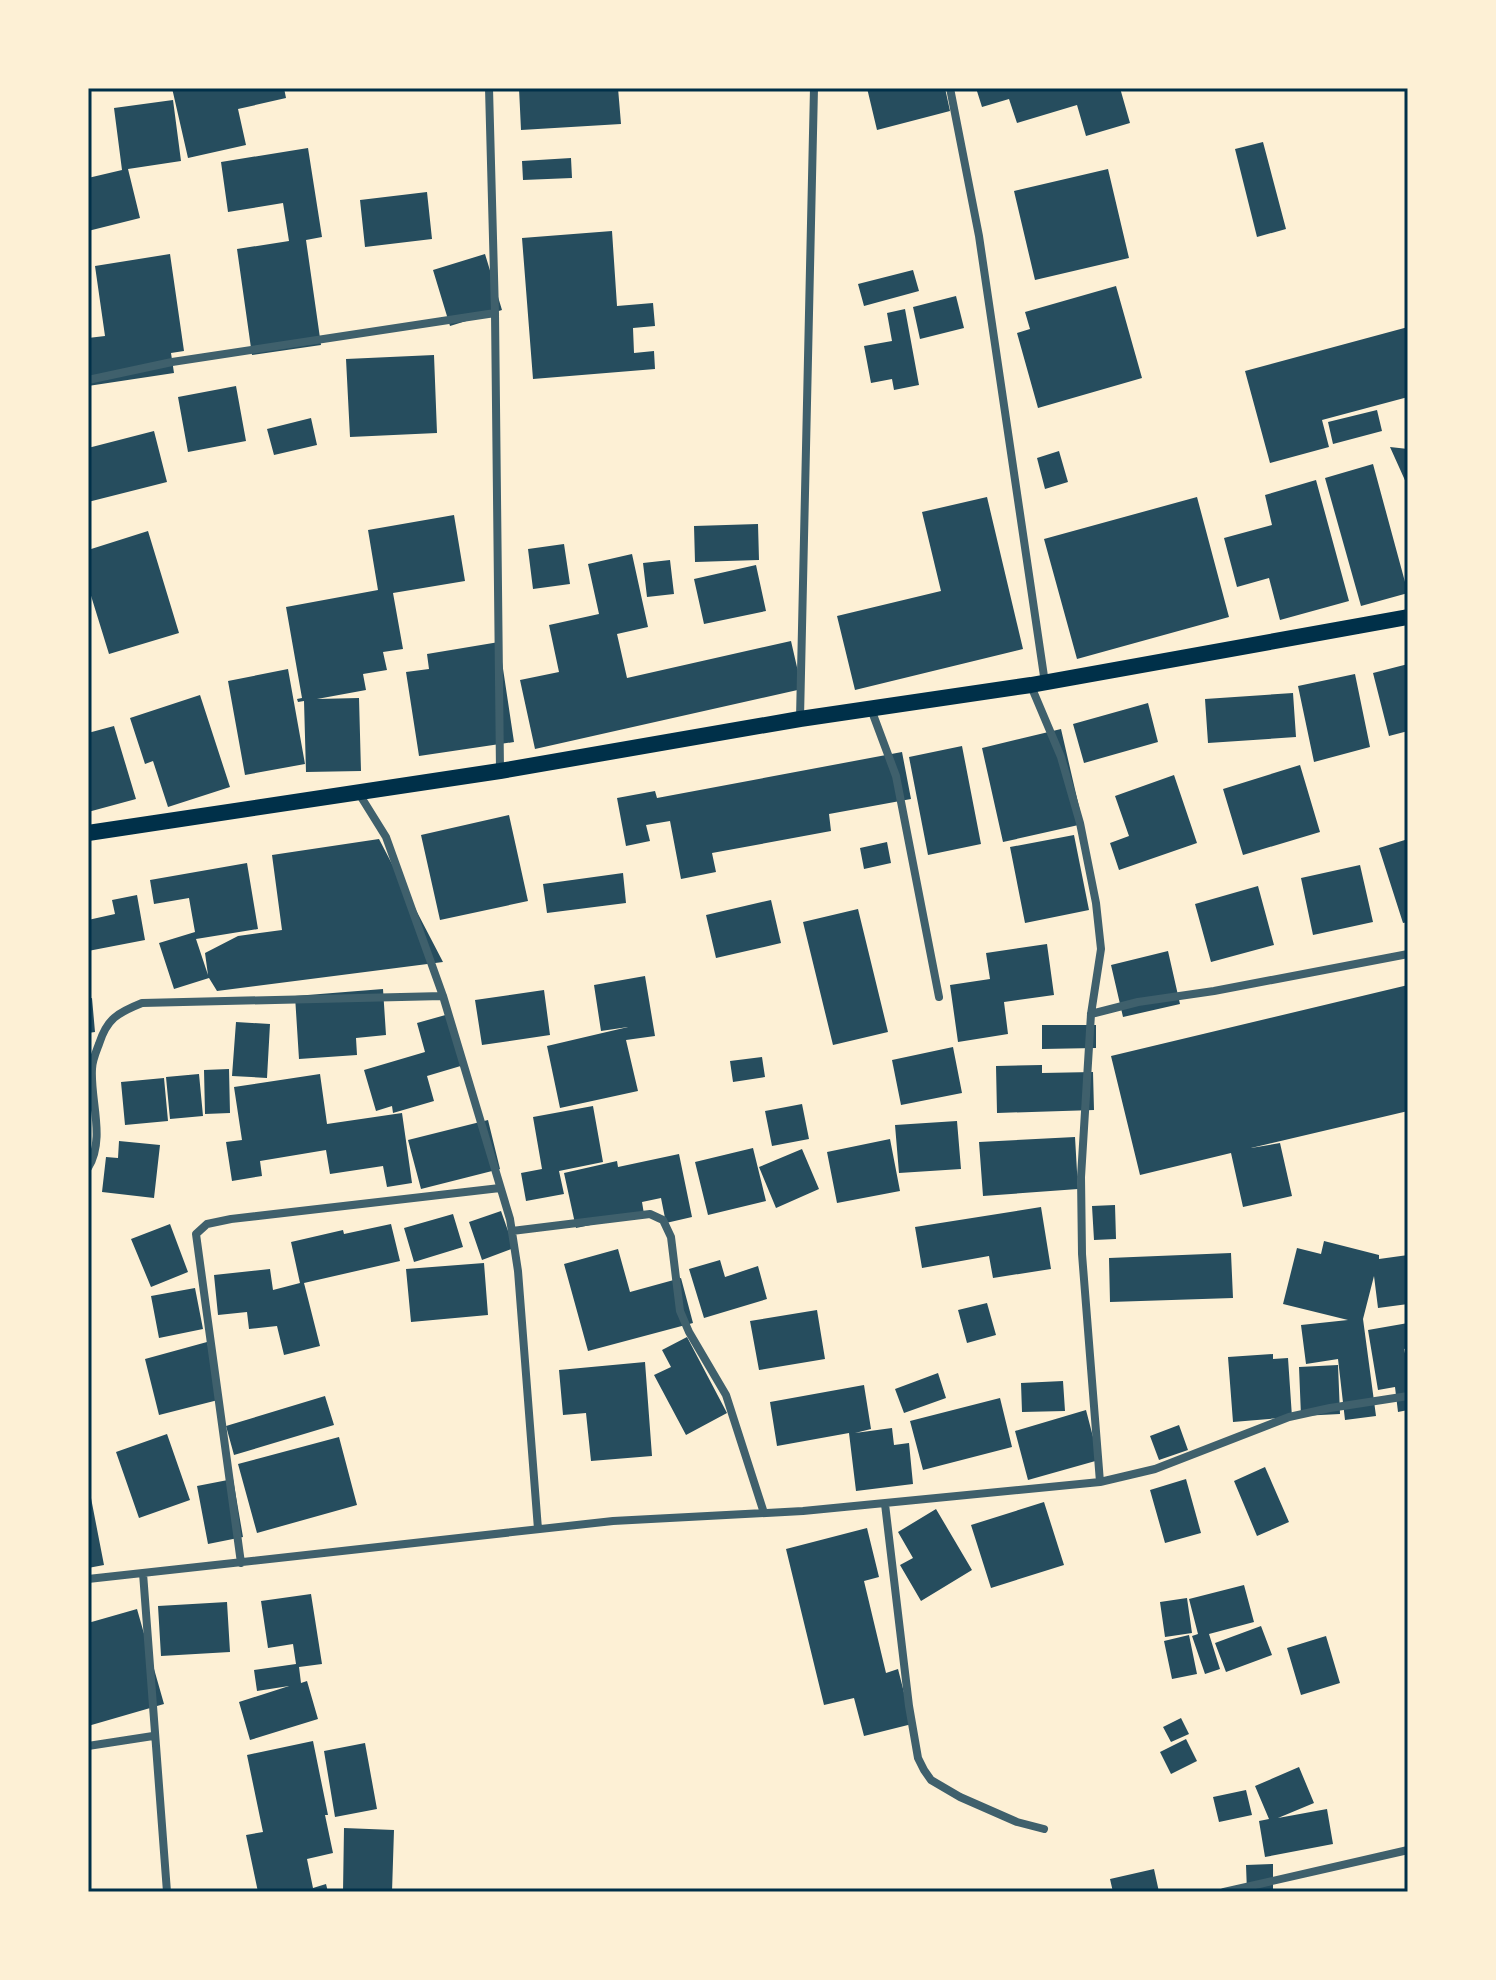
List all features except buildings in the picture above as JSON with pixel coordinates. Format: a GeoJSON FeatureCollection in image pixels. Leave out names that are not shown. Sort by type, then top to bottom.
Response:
{"type":"FeatureCollection","features":[{"type":"Feature","properties":{"kind":"main road"},"geometry":{"type":"LineString","coordinates":[[88,833],[500,771],[800,719],[1038,684],[1408,617]]}},
{"type":"Feature","properties":{"kind":"street"},"geometry":{"type":"LineString","coordinates":[[489,88],[500,771]]}},
{"type":"Feature","properties":{"kind":"street"},"geometry":{"type":"LineString","coordinates":[[800,719],[814,88]]}},
{"type":"Feature","properties":{"kind":"street"},"geometry":{"type":"LineString","coordinates":[[950,88],[979,236],[1038,684],[1080,823],[1096,903],[1101,949],[1091,1014],[1081,1177],[1082,1254],[1100,1482]]}},
{"type":"Feature","properties":{"kind":"street"},"geometry":{"type":"LineString","coordinates":[[88,380],[172,362],[495,313]]}},
{"type":"Feature","properties":{"kind":"street"},"geometry":{"type":"LineString","coordinates":[[871,709],[896,776],[939,997]]}},
{"type":"Feature","properties":{"kind":"street"},"geometry":{"type":"LineString","coordinates":[[357,792],[386,837],[443,996],[512,1231],[518,1271],[538,1529]]}},
{"type":"Feature","properties":{"kind":"street"},"geometry":{"type":"LineString","coordinates":[[1091,1014],[1138,1002],[1214,991],[1408,954]]}},
{"type":"Feature","properties":{"kind":"street"},"geometry":{"type":"LineString","coordinates":[[88,1168],[94,1156],[97,1135],[92,1066],[105,1025],[124,1010],[142,1003],[443,996]]}},
{"type":"Feature","properties":{"kind":"street"},"geometry":{"type":"LineString","coordinates":[[241,1563],[196,1234],[207,1224],[231,1219],[500,1188]]}},
{"type":"Feature","properties":{"kind":"street"},"geometry":{"type":"LineString","coordinates":[[512,1231],[650,1214],[663,1220],[671,1237],[680,1311],[726,1395],[764,1513]]}},
{"type":"Feature","properties":{"kind":"street"},"geometry":{"type":"LineString","coordinates":[[88,1579],[613,1521],[885,1504],[1100,1482],[1155,1469],[1289,1417],[1408,1396]]}},
{"type":"Feature","properties":{"kind":"street"},"geometry":{"type":"LineString","coordinates":[[885,1504],[918,1758],[931,1780],[960,1797],[1017,1822],[1044,1829]]}},
{"type":"Feature","properties":{"kind":"street"},"geometry":{"type":"LineString","coordinates":[[143,1573],[167,1892]]}},
{"type":"Feature","properties":{"kind":"street"},"geometry":{"type":"LineString","coordinates":[[88,1746],[153,1736]]}},
{"type":"Feature","properties":{"kind":"street"},"geometry":{"type":"LineString","coordinates":[[1224,1892],[1408,1850]]}}]}
